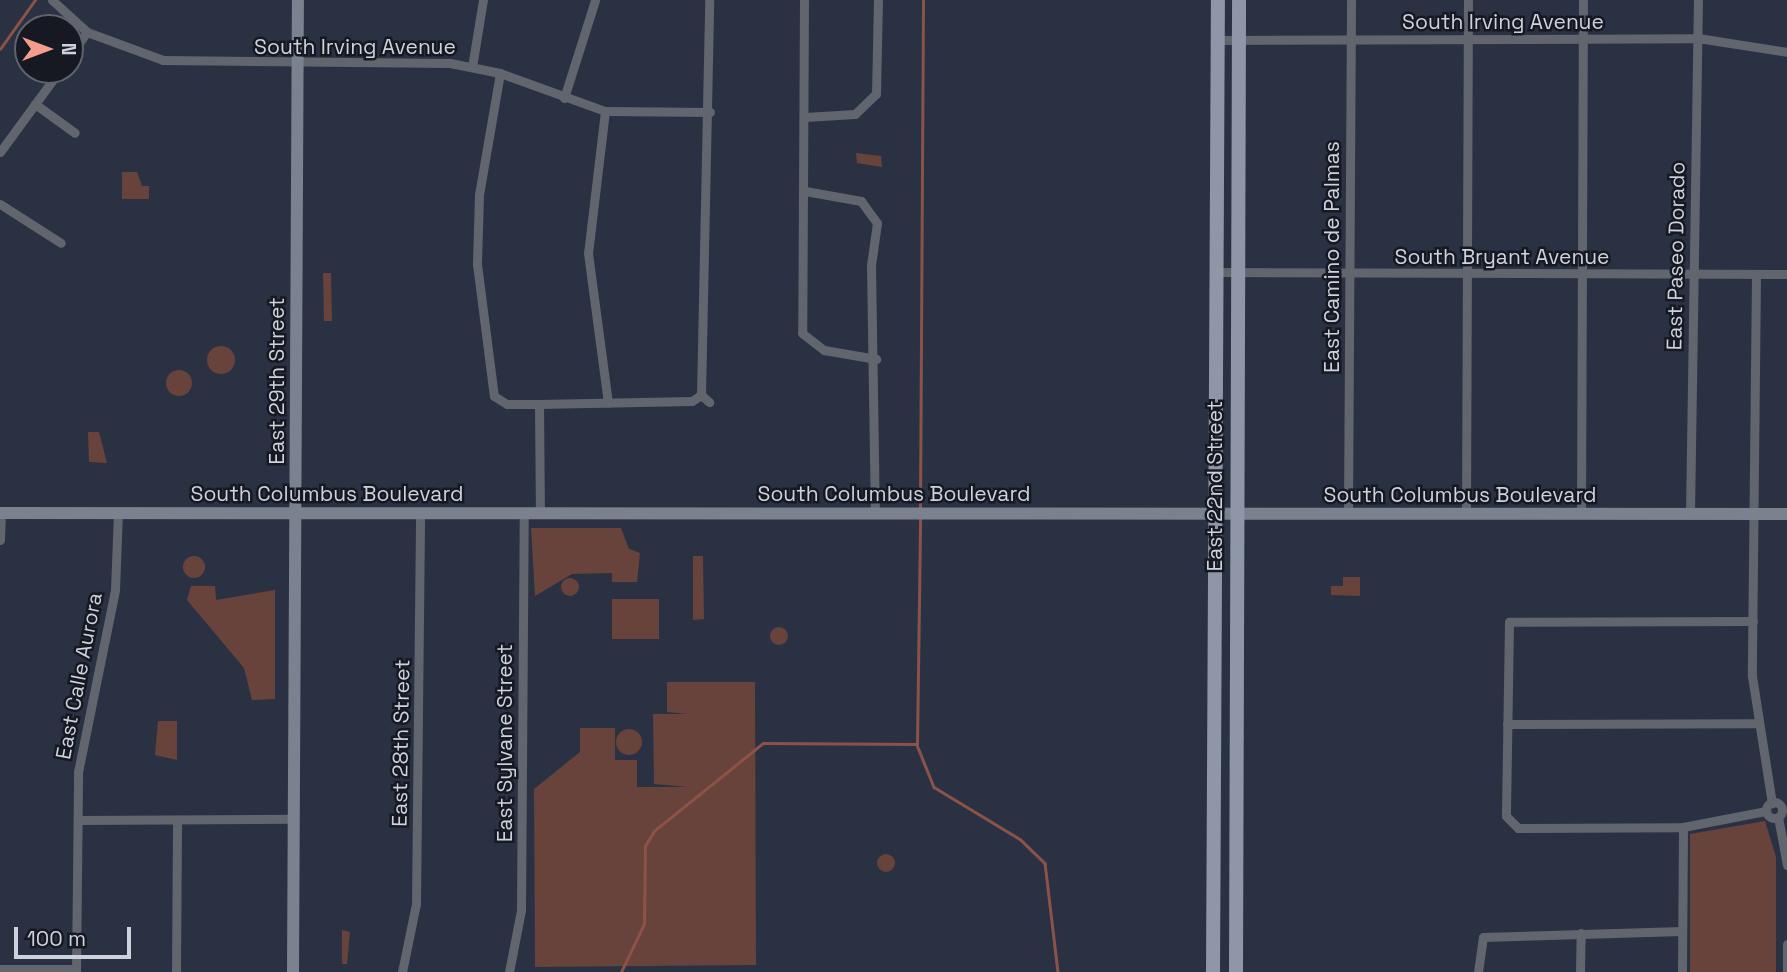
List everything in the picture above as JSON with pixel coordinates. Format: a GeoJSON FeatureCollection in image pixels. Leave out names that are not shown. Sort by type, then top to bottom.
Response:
{"type":"FeatureCollection","features":[{"type":"Feature","properties":{"kind":"main road","name":"East 22nd Street"},"geometry":{"type":"LineString","coordinates":[[1213,972],[1218,0]]}},
{"type":"Feature","properties":{"kind":"main road","name":"East 22nd Street"},"geometry":{"type":"LineString","coordinates":[[1236,972],[1236,273],[1239,0]]}},
{"type":"Feature","properties":{"kind":"street","name":"South Irving Avenue"},"geometry":{"type":"LineString","coordinates":[[52,0],[87,32],[163,60],[472,66],[500,73],[606,111],[710,111]]}},
{"type":"Feature","properties":{"kind":"street","name":"East 29th Street"},"geometry":{"type":"LineString","coordinates":[[293,972],[298,0]]}},
{"type":"Feature","properties":{"kind":"street"},"geometry":{"type":"LineString","coordinates":[[472,66],[483,0]]}},
{"type":"Feature","properties":{"kind":"street"},"geometry":{"type":"LineString","coordinates":[[564,98],[595,0]]}},
{"type":"Feature","properties":{"kind":"street"},"geometry":{"type":"LineString","coordinates":[[701,395],[710,111],[709,0]]}},
{"type":"Feature","properties":{"kind":"street"},"geometry":{"type":"LineString","coordinates":[[804,0],[805,191],[802,333],[824,350],[876,359]]}},
{"type":"Feature","properties":{"kind":"street"},"geometry":{"type":"LineString","coordinates":[[805,117],[855,114],[876,94],[878,0]]}},
{"type":"Feature","properties":{"kind":"street","name":"East Camino de Palmas"},"geometry":{"type":"LineString","coordinates":[[1348,513],[1351,0]]}},
{"type":"Feature","properties":{"kind":"street"},"geometry":{"type":"LineString","coordinates":[[1465,514],[1468,0]]}},
{"type":"Feature","properties":{"kind":"street"},"geometry":{"type":"LineString","coordinates":[[1581,514],[1583,0]]}},
{"type":"Feature","properties":{"kind":"street","name":"East Paseo Dorado"},"geometry":{"type":"LineString","coordinates":[[1690,513],[1698,0]]}},
{"type":"Feature","properties":{"kind":"street"},"geometry":{"type":"LineString","coordinates":[[84,36],[87,32]]}},
{"type":"Feature","properties":{"kind":"street","name":"South Irving Avenue"},"geometry":{"type":"LineString","coordinates":[[1218,40],[1698,38],[1787,52]]}},
{"type":"Feature","properties":{"kind":"street"},"geometry":{"type":"LineString","coordinates":[[500,73],[476,244],[494,403],[692,401],[701,395]]}},
{"type":"Feature","properties":{"kind":"street"},"geometry":{"type":"LineString","coordinates":[[0,152],[50,84]]}},
{"type":"Feature","properties":{"kind":"street"},"geometry":{"type":"LineString","coordinates":[[35,104],[75,133]]}},
{"type":"Feature","properties":{"kind":"street"},"geometry":{"type":"LineString","coordinates":[[606,111],[588,253],[608,403]]}},
{"type":"Feature","properties":{"kind":"street"},"geometry":{"type":"LineString","coordinates":[[805,191],[861,201],[875,217],[877,513]]}},
{"type":"Feature","properties":{"kind":"street"},"geometry":{"type":"LineString","coordinates":[[0,204],[61,243]]}},
{"type":"Feature","properties":{"kind":"street","name":"South Bryant Avenue"},"geometry":{"type":"LineString","coordinates":[[1216,272],[1349,275],[1787,274]]}},
{"type":"Feature","properties":{"kind":"street"},"geometry":{"type":"LineString","coordinates":[[1756,275],[1752,514],[1755,723],[1780,808],[1787,865]]}},
{"type":"Feature","properties":{"kind":"street"},"geometry":{"type":"LineString","coordinates":[[701,395],[709,402]]}},
{"type":"Feature","properties":{"kind":"street"},"geometry":{"type":"LineString","coordinates":[[539,404],[540,513]]}},
{"type":"Feature","properties":{"kind":"street"},"geometry":{"type":"LineString","coordinates":[[0,513],[0,540]]}},
{"type":"Feature","properties":{"kind":"street","name":"South Columbus Boulevard"},"geometry":{"type":"LineString","coordinates":[[0,513],[295,516],[420,513],[1216,516],[1348,513],[1787,514]]}},
{"type":"Feature","properties":{"kind":"street","name":"East Calle Aurora"},"geometry":{"type":"LineString","coordinates":[[76,971],[82,733],[115,590],[118,513]]}},
{"type":"Feature","properties":{"kind":"street","name":"East 28th Street"},"geometry":{"type":"LineString","coordinates":[[402,972],[416,904],[420,513]]}},
{"type":"Feature","properties":{"kind":"street","name":"East Sylvane Street"},"geometry":{"type":"LineString","coordinates":[[509,972],[521,910],[524,513]]}},
{"type":"Feature","properties":{"kind":"street"},"geometry":{"type":"LineString","coordinates":[[1753,621],[1509,622],[1507,823],[1683,827],[1780,808]]}},
{"type":"Feature","properties":{"kind":"street"},"geometry":{"type":"LineString","coordinates":[[1507,724],[1755,723]]}},
{"type":"Feature","properties":{"kind":"street"},"geometry":{"type":"LineString","coordinates":[[78,820],[294,819]]}},
{"type":"Feature","properties":{"kind":"street"},"geometry":{"type":"LineString","coordinates":[[176,972],[177,820]]}},
{"type":"Feature","properties":{"kind":"street"},"geometry":{"type":"LineString","coordinates":[[1682,972],[1683,827]]}},
{"type":"Feature","properties":{"kind":"street"},"geometry":{"type":"LineString","coordinates":[[1478,972],[1481,936],[1682,931]]}},
{"type":"Feature","properties":{"kind":"street"},"geometry":{"type":"LineString","coordinates":[[1580,972],[1581,933]]}},
{"type":"Feature","properties":{"kind":"street"},"geometry":{"type":"LineString","coordinates":[[1787,944],[1787,972]]}},
{"type":"Feature","properties":{"kind":"street"},"geometry":{"type":"LineString","coordinates":[[0,969],[76,971]]}},
{"type":"Feature","properties":{"kind":"shaded area"},"geometry":{"type":"Polygon","coordinates":[[[856,153],[881,156],[882,167],[857,163],[856,153]]]}},
{"type":"Feature","properties":{"kind":"shaded area"},"geometry":{"type":"Polygon","coordinates":[[[122,172],[137,172],[142,186],[149,186],[149,199],[122,199],[122,172]]]}},
{"type":"Feature","properties":{"kind":"shaded area"},"geometry":{"type":"Polygon","coordinates":[[[323,273],[331,273],[332,321],[324,321],[323,273]]]}},
{"type":"Feature","properties":{"kind":"shaded area"},"geometry":{"type":"Polygon","coordinates":[[[221,346],[231,350],[235,360],[231,370],[221,374],[211,370],[207,360],[211,350],[221,346]]]}},
{"type":"Feature","properties":{"kind":"shaded area"},"geometry":{"type":"Polygon","coordinates":[[[179,370],[188,374],[192,383],[188,392],[179,396],[170,392],[166,383],[170,374],[179,370]]]}},
{"type":"Feature","properties":{"kind":"shaded area"},"geometry":{"type":"Polygon","coordinates":[[[88,432],[99,432],[107,463],[89,462],[88,432]]]}},
{"type":"Feature","properties":{"kind":"shaded area"},"geometry":{"type":"Polygon","coordinates":[[[531,528],[621,528],[629,549],[640,553],[637,582],[612,582],[612,573],[572,574],[535,596],[531,528]]]}},
{"type":"Feature","properties":{"kind":"shaded area"},"geometry":{"type":"Polygon","coordinates":[[[190,556],[198,556],[205,563],[205,571],[198,578],[190,578],[183,571],[183,563],[190,556]]]}},
{"type":"Feature","properties":{"kind":"shaded area"},"geometry":{"type":"Polygon","coordinates":[[[693,556],[703,556],[704,619],[693,620],[693,556]]]}},
{"type":"Feature","properties":{"kind":"shaded area"},"geometry":{"type":"Polygon","coordinates":[[[1343,577],[1360,577],[1360,596],[1331,595],[1331,586],[1343,586],[1343,577]]]}},
{"type":"Feature","properties":{"kind":"shaded area"},"geometry":{"type":"Polygon","coordinates":[[[566,578],[574,578],[579,587],[577,594],[566,596],[561,591],[561,583],[566,578]]]}},
{"type":"Feature","properties":{"kind":"shaded area"},"geometry":{"type":"Polygon","coordinates":[[[191,586],[215,586],[216,600],[275,590],[275,699],[252,700],[244,668],[187,600],[191,586]]]}},
{"type":"Feature","properties":{"kind":"shaded area"},"geometry":{"type":"Polygon","coordinates":[[[612,599],[659,599],[659,639],[612,639],[612,599]]]}},
{"type":"Feature","properties":{"kind":"shaded area"},"geometry":{"type":"Polygon","coordinates":[[[775,627],[783,627],[788,636],[786,643],[775,645],[770,640],[770,632],[775,627]]]}},
{"type":"Feature","properties":{"kind":"shaded area"},"geometry":{"type":"Polygon","coordinates":[[[667,682],[755,682],[756,965],[535,967],[534,789],[580,752],[580,728],[615,728],[615,760],[637,760],[637,787],[688,787],[654,784],[653,714],[688,714],[667,712],[667,682]]]}},
{"type":"Feature","properties":{"kind":"shaded area"},"geometry":{"type":"Polygon","coordinates":[[[158,721],[177,721],[177,760],[155,755],[158,721]]]}},
{"type":"Feature","properties":{"kind":"shaded area"},"geometry":{"type":"Polygon","coordinates":[[[629,729],[638,733],[642,742],[638,751],[629,755],[620,751],[616,742],[620,733],[629,729]]]}},
{"type":"Feature","properties":{"kind":"shaded area"},"geometry":{"type":"Polygon","coordinates":[[[1765,821],[1776,857],[1776,972],[1690,972],[1690,834],[1765,821]]]}},
{"type":"Feature","properties":{"kind":"shaded area"},"geometry":{"type":"Polygon","coordinates":[[[882,854],[890,854],[895,863],[893,870],[882,872],[877,867],[877,859],[882,854]]]}},
{"type":"Feature","properties":{"kind":"shaded area"},"geometry":{"type":"Polygon","coordinates":[[[342,930],[350,932],[347,964],[342,964],[342,930]]]}},
{"type":"Feature","properties":{"kind":"waterway"},"geometry":{"type":"LineString","coordinates":[[0,49],[35,0]]}},
{"type":"Feature","properties":{"kind":"waterway"},"geometry":{"type":"LineString","coordinates":[[920,508],[923,0]]}},
{"type":"Feature","properties":{"kind":"waterway"},"geometry":{"type":"LineString","coordinates":[[621,972],[644,924],[645,846],[654,831],[763,743],[917,744],[920,519]]}},
{"type":"Feature","properties":{"kind":"waterway"},"geometry":{"type":"LineString","coordinates":[[917,745],[934,787],[1020,839],[1045,863],[1058,972]]}}]}
